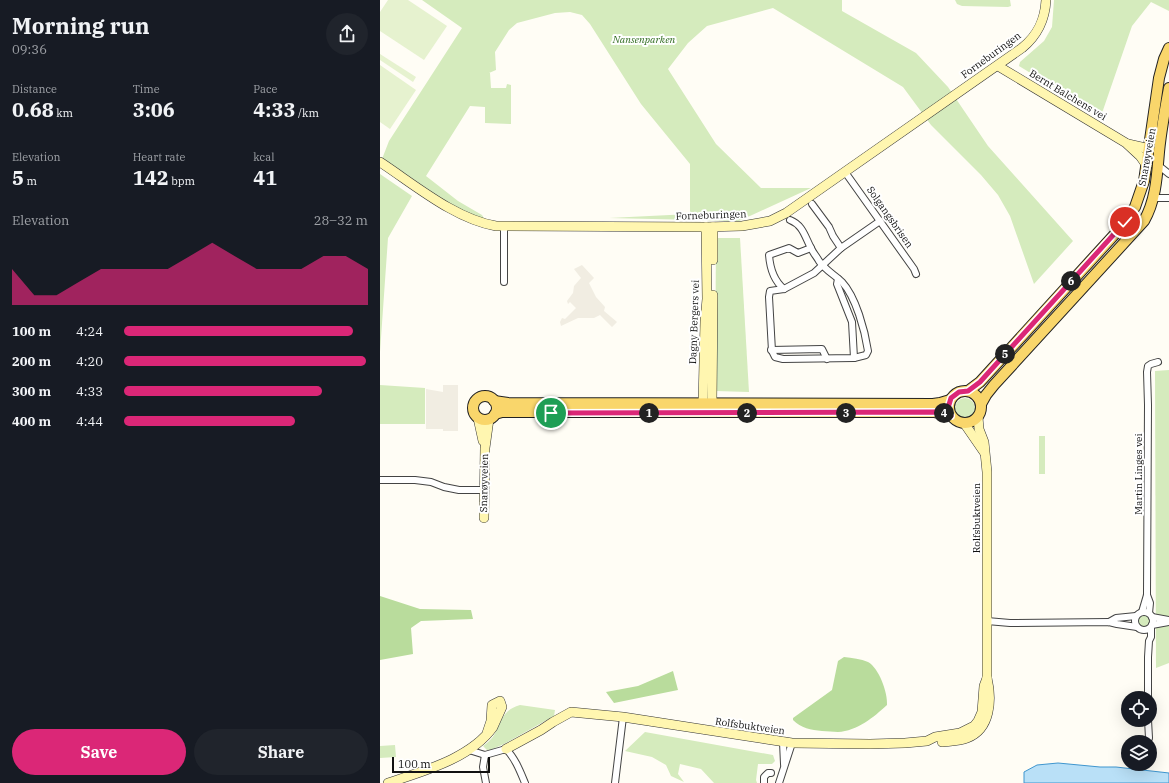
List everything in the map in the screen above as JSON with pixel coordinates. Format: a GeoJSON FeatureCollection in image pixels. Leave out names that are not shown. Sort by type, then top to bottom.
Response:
{"type":"FeatureCollection","features":[{"type":"Feature","properties":{"kind":"main road","name":"Snarøyveien"},"geometry":{"type":"LineString","coordinates":[[968,391],[980,382],[1115,234],[1131,214],[1140,195],[1147,166],[1159,78],[1169,48]]}},
{"type":"Feature","properties":{"kind":"main road","name":"Snarøyveien"},"geometry":{"type":"LineString","coordinates":[[981,404],[987,393],[1138,229],[1148,214],[1154,198],[1169,88]]}},
{"type":"Feature","properties":{"kind":"main road"},"geometry":{"type":"LineString","coordinates":[[968,391],[975,394],[981,404],[981,411],[978,417],[971,422],[964,423],[955,420],[951,416],[948,408],[953,395],[959,392],[968,391]]}},
{"type":"Feature","properties":{"kind":"main road"},"geometry":{"type":"LineString","coordinates":[[950,400],[932,404],[710,406],[502,412],[484,420],[478,418],[474,414],[473,408],[477,399],[485,396],[494,400],[508,403],[710,406],[934,412],[951,416]]}},
{"type":"Feature","properties":{"kind":"main road"},"geometry":{"type":"LineString","coordinates":[[492,417],[497,406],[494,400]]}},
{"type":"Feature","properties":{"kind":"street","name":"Forneburingen"},"geometry":{"type":"LineString","coordinates":[[380,162],[448,207],[466,217],[488,224],[504,226],[710,227],[742,226],[770,221],[786,213],[1022,48],[1035,36],[1042,22],[1046,0]]}},
{"type":"Feature","properties":{"kind":"street","name":"Bernt Balchens vei"},"geometry":{"type":"LineString","coordinates":[[998,66],[1126,143],[1140,156],[1147,166]]}},
{"type":"Feature","properties":{"kind":"street","name":"Bernt Balchens vei"},"geometry":{"type":"LineString","coordinates":[[1126,143],[1150,149]]}},
{"type":"Feature","properties":{"kind":"street"},"geometry":{"type":"LineString","coordinates":[[1158,165],[1169,174]]}},
{"type":"Feature","properties":{"kind":"street","name":"Solgangsbrisen"},"geometry":{"type":"LineString","coordinates":[[845,172],[914,269],[916,274]]}},
{"type":"Feature","properties":{"kind":"street"},"geometry":{"type":"LineString","coordinates":[[1154,198],[1169,198]]}},
{"type":"Feature","properties":{"kind":"street"},"geometry":{"type":"LineString","coordinates":[[812,204],[830,227],[833,236],[841,248]]}},
{"type":"Feature","properties":{"kind":"street"},"geometry":{"type":"LineString","coordinates":[[790,220],[796,222],[807,236],[811,248],[822,266],[838,278],[849,292],[860,321],[868,351],[866,355],[854,358],[783,360],[775,357],[772,350],[770,291],[784,289],[810,276],[816,272],[822,266],[841,248],[880,221]]}},
{"type":"Feature","properties":{"kind":"street"},"geometry":{"type":"LineString","coordinates":[[504,226],[504,282]]}},
{"type":"Feature","properties":{"kind":"street","name":"Dagny Bergers vei"},"geometry":{"type":"LineString","coordinates":[[710,227],[710,406]]}},
{"type":"Feature","properties":{"kind":"street"},"geometry":{"type":"LineString","coordinates":[[784,289],[776,282],[770,265],[769,255],[786,248],[798,253],[811,248]]}},
{"type":"Feature","properties":{"kind":"street"},"geometry":{"type":"LineString","coordinates":[[838,278],[837,284],[852,322],[854,358]]}},
{"type":"Feature","properties":{"kind":"street"},"geometry":{"type":"LineString","coordinates":[[772,350],[822,349],[827,359]]}},
{"type":"Feature","properties":{"kind":"street","name":"Martin Linges vei"},"geometry":{"type":"LineString","coordinates":[[1142,612],[1147,595],[1147,372],[1148,366],[1158,362]]}},
{"type":"Feature","properties":{"kind":"street","name":"Snarøyveien"},"geometry":{"type":"LineString","coordinates":[[484,518],[485,448],[492,417]]}},
{"type":"Feature","properties":{"kind":"street","name":"Rolfsbuktveien"},"geometry":{"type":"LineString","coordinates":[[506,749],[572,712],[623,717],[788,742],[885,744],[927,740],[936,742],[968,738],[979,730],[986,720],[989,712],[989,686],[987,678],[987,484],[984,442],[979,429],[978,417]]}},
{"type":"Feature","properties":{"kind":"street","name":"Snarøyveien"},"geometry":{"type":"LineString","coordinates":[[478,418],[485,448]]}},
{"type":"Feature","properties":{"kind":"street","name":"Rolfsbuktveien"},"geometry":{"type":"LineString","coordinates":[[964,423],[984,453]]}},
{"type":"Feature","properties":{"kind":"street"},"geometry":{"type":"LineString","coordinates":[[380,480],[415,480],[431,482],[447,488],[459,490],[484,490]]}},
{"type":"Feature","properties":{"kind":"street","name":"Martin Linges vei"},"geometry":{"type":"LineString","coordinates":[[1147,595],[1150,603],[1151,615]]}},
{"type":"Feature","properties":{"kind":"street"},"geometry":{"type":"LineString","coordinates":[[1109,622],[1116,618],[1136,616],[1142,612],[1169,621]]}},
{"type":"Feature","properties":{"kind":"street"},"geometry":{"type":"LineString","coordinates":[[1148,691],[1149,642],[1154,621],[1151,615]]}},
{"type":"Feature","properties":{"kind":"street"},"geometry":{"type":"LineString","coordinates":[[1136,616],[1135,622],[1149,642]]}},
{"type":"Feature","properties":{"kind":"street"},"geometry":{"type":"LineString","coordinates":[[987,621],[1010,623],[1109,622],[1147,630],[1169,621]]}},
{"type":"Feature","properties":{"kind":"street"},"geometry":{"type":"LineString","coordinates":[[388,783],[433,767],[469,750],[490,728],[496,711]]}},
{"type":"Feature","properties":{"kind":"street"},"geometry":{"type":"LineString","coordinates":[[615,783],[623,717]]}},
{"type":"Feature","properties":{"kind":"street"},"geometry":{"type":"LineString","coordinates":[[779,783],[788,742]]}},
{"type":"Feature","properties":{"kind":"street"},"geometry":{"type":"LineString","coordinates":[[469,750],[485,755],[506,749],[518,767],[525,783]]}},
{"type":"Feature","properties":{"kind":"street"},"geometry":{"type":"LineString","coordinates":[[485,755],[484,767],[486,783]]}},
{"type":"Feature","properties":{"kind":"street"},"geometry":{"type":"LineString","coordinates":[[764,783],[764,777],[768,773],[771,773]]}},
{"type":"Feature","properties":{"kind":"green space"},"geometry":{"type":"Polygon","coordinates":[[[388,0],[408,0],[447,26],[424,60],[380,31],[380,12],[388,0]]]}},
{"type":"Feature","properties":{"kind":"green space","name":"Nansenparken"},"geometry":{"type":"Polygon","coordinates":[[[422,0],[842,0],[842,11],[916,53],[948,87],[988,146],[1073,241],[1034,284],[1010,216],[998,195],[981,175],[931,125],[903,87],[773,8],[707,26],[688,43],[668,69],[716,144],[761,188],[811,188],[739,221],[609,218],[690,214],[690,164],[641,104],[590,24],[582,15],[570,12],[555,13],[517,23],[509,30],[495,52],[496,70],[489,73],[491,88],[506,88],[507,84],[511,85],[511,124],[485,123],[485,107],[470,106],[426,176],[458,201],[482,215],[485,220],[456,208],[382,159],[389,141],[462,28],[422,0]]]}},
{"type":"Feature","properties":{"kind":"green space"},"geometry":{"type":"Polygon","coordinates":[[[955,0],[1010,0],[1011,6],[962,6],[957,4],[955,0]]]}},
{"type":"Feature","properties":{"kind":"green space"},"geometry":{"type":"Polygon","coordinates":[[[1054,0],[1169,0],[1169,11],[1151,2],[1132,26],[1101,116],[1019,66],[1020,62],[1044,41],[1052,27],[1054,0]]]}},
{"type":"Feature","properties":{"kind":"green space"},"geometry":{"type":"Polygon","coordinates":[[[380,54],[416,77],[413,82],[380,60],[380,54]]]}},
{"type":"Feature","properties":{"kind":"green space"},"geometry":{"type":"Polygon","coordinates":[[[380,65],[416,90],[390,129],[380,122],[380,65]]]}},
{"type":"Feature","properties":{"kind":"green space"},"geometry":{"type":"Polygon","coordinates":[[[380,174],[412,196],[388,238],[380,352],[380,174]]]}},
{"type":"Feature","properties":{"kind":"green space"},"geometry":{"type":"Polygon","coordinates":[[[716,238],[740,238],[749,392],[715,391],[716,238]]]}},
{"type":"Feature","properties":{"kind":"green space"},"geometry":{"type":"Polygon","coordinates":[[[1169,370],[1169,663],[1156,668],[1155,371],[1169,370]]]}},
{"type":"Feature","properties":{"kind":"green space"},"geometry":{"type":"Polygon","coordinates":[[[380,385],[425,388],[425,424],[380,424],[380,385]]]}},
{"type":"Feature","properties":{"kind":"green space"},"geometry":{"type":"Polygon","coordinates":[[[961,398],[969,398],[975,404],[975,412],[969,418],[961,418],[955,412],[955,404],[961,398]]]}},
{"type":"Feature","properties":{"kind":"green space"},"geometry":{"type":"Polygon","coordinates":[[[1039,436],[1045,436],[1045,474],[1039,474],[1039,436]]]}},
{"type":"Feature","properties":{"kind":"green space"},"geometry":{"type":"Polygon","coordinates":[[[380,596],[420,609],[471,610],[473,619],[421,621],[411,628],[413,654],[380,660],[380,596]]]}},
{"type":"Feature","properties":{"kind":"green space"},"geometry":{"type":"Polygon","coordinates":[[[1146,615],[1149,616],[1149,626],[1142,627],[1139,626],[1138,619],[1139,616],[1146,615]]]}},
{"type":"Feature","properties":{"kind":"green space"},"geometry":{"type":"Polygon","coordinates":[[[844,657],[862,660],[872,665],[882,681],[886,694],[887,705],[865,723],[845,731],[836,732],[814,730],[796,723],[793,718],[832,690],[838,661],[844,657]]]}},
{"type":"Feature","properties":{"kind":"green space"},"geometry":{"type":"Polygon","coordinates":[[[673,671],[678,690],[614,703],[606,692],[638,686],[673,671]]]}},
{"type":"Feature","properties":{"kind":"green space"},"geometry":{"type":"Polygon","coordinates":[[[520,705],[555,710],[554,716],[504,744],[488,751],[483,746],[490,741],[507,713],[512,708],[520,705]]]}},
{"type":"Feature","properties":{"kind":"green space"},"geometry":{"type":"Polygon","coordinates":[[[645,732],[773,755],[775,761],[772,764],[758,764],[757,783],[714,783],[701,769],[680,764],[678,774],[684,782],[671,776],[666,765],[652,757],[625,751],[645,732]]]}},
{"type":"Feature","properties":{"kind":"green space"},"geometry":{"type":"Polygon","coordinates":[[[395,745],[396,757],[380,758],[380,746],[395,745]]]}},
{"type":"Feature","properties":{"kind":"shaded area"},"geometry":{"type":"Polygon","coordinates":[[[582,265],[594,278],[589,283],[596,297],[605,307],[604,311],[617,322],[612,327],[600,315],[594,318],[578,318],[561,326],[560,322],[562,318],[565,319],[576,308],[570,302],[568,304],[567,301],[573,293],[574,286],[581,278],[574,269],[582,265]]]}},
{"type":"Feature","properties":{"kind":"shaded area"},"geometry":{"type":"Polygon","coordinates":[[[443,385],[458,385],[458,431],[426,429],[426,389],[443,392],[443,385]]]}},
{"type":"Feature","properties":{"kind":"water"},"geometry":{"type":"Polygon","coordinates":[[[1058,763],[1121,768],[1121,771],[1151,771],[1169,773],[1169,783],[1024,783],[1024,772],[1037,765],[1058,763]]]}},
{"type":"Feature","properties":{"kind":"route"},"geometry":{"type":"LineString","coordinates":[[551,413],[934,412],[951,416],[948,408],[953,395],[959,392],[968,391],[980,382],[1125,222]]}}]}
